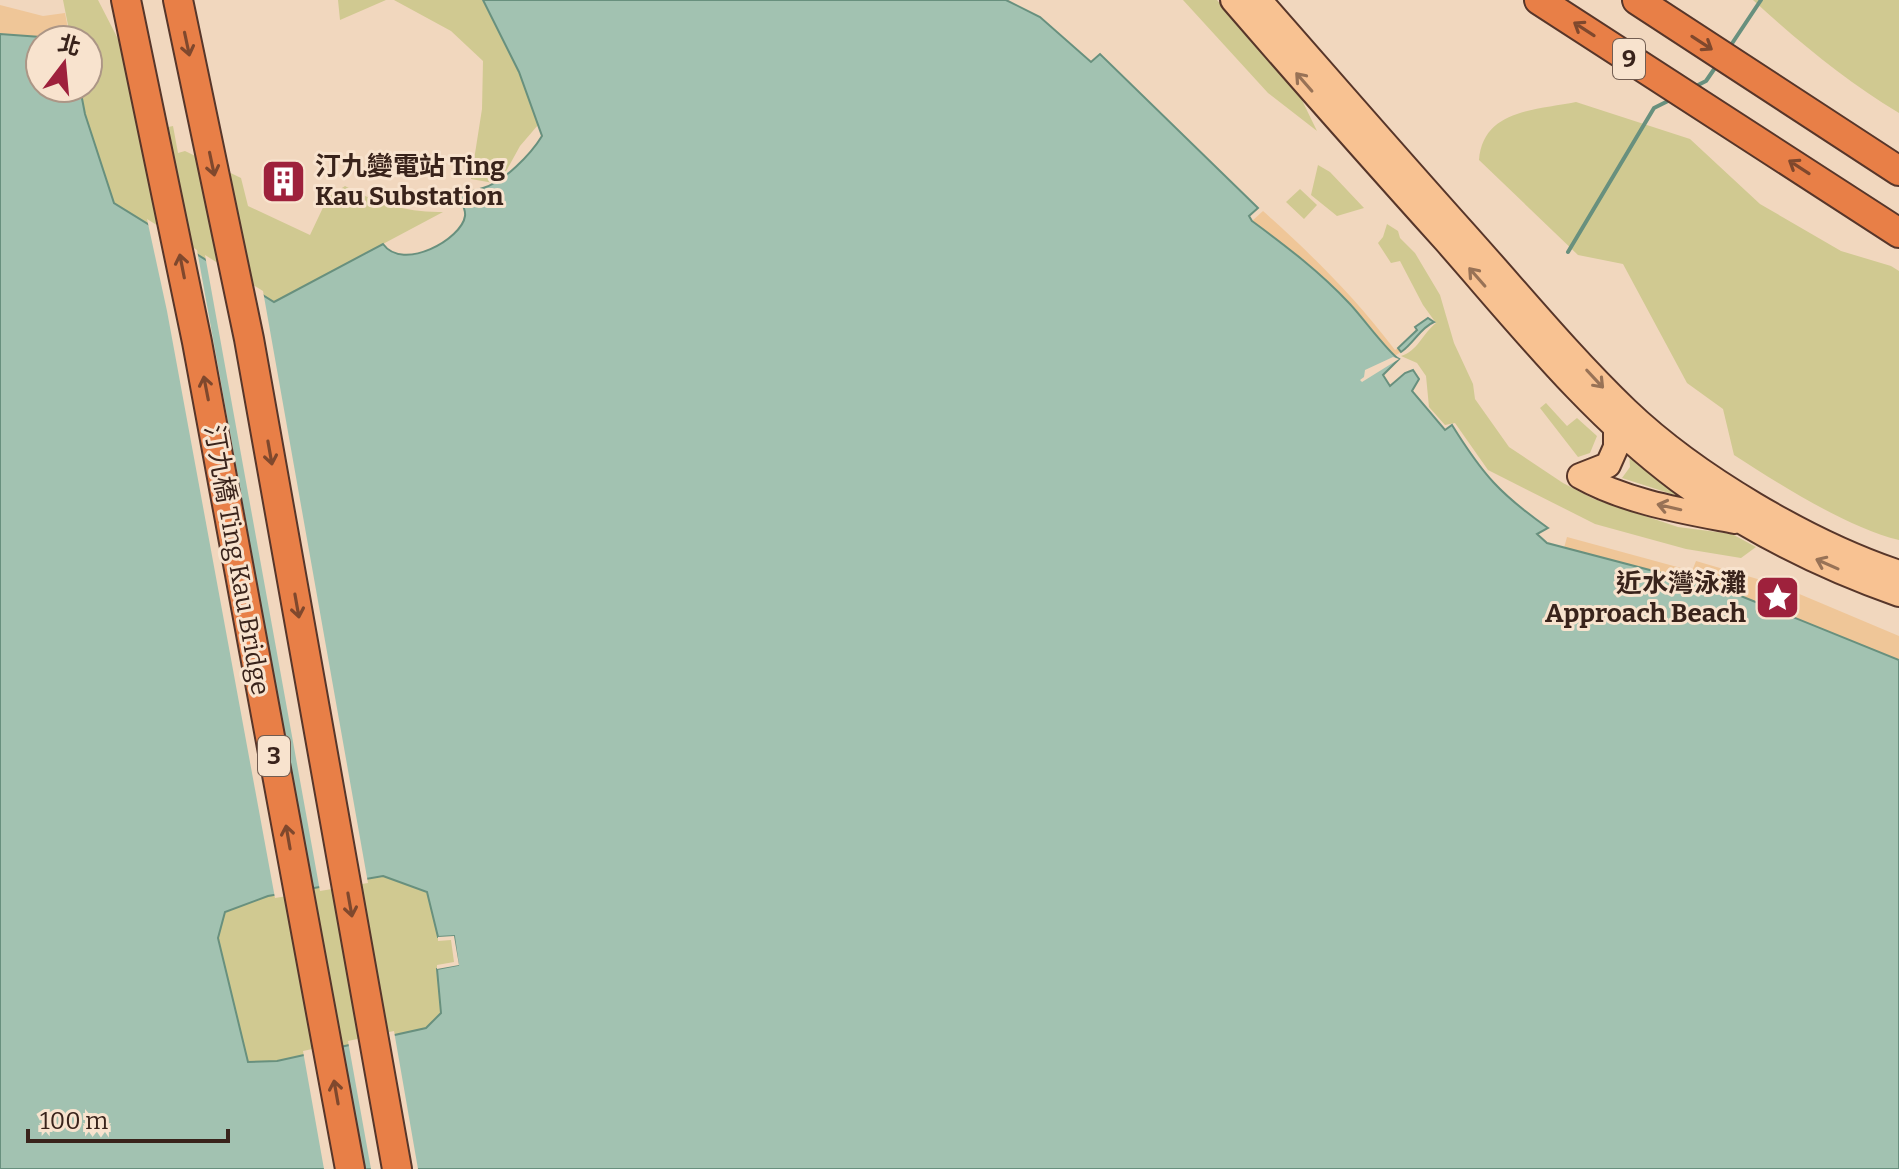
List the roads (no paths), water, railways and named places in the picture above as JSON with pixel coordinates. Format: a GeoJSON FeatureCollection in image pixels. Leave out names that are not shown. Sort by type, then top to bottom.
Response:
{"type":"FeatureCollection","features":[{"type":"Feature","properties":{"kind":"highway","name":"汀九橋 Ting Kau Bridge"},"geometry":{"type":"LineString","coordinates":[[126,0],[197,342],[350,1169]]}},
{"type":"Feature","properties":{"kind":"highway","name":"汀九橋 Ting Kau Bridge"},"geometry":{"type":"LineString","coordinates":[[178,0],[256,377],[397,1169]]}},
{"type":"Feature","properties":{"kind":"highway","name":"9"},"geometry":{"type":"LineString","coordinates":[[1539,0],[1899,233]]}},
{"type":"Feature","properties":{"kind":"highway","name":"9"},"geometry":{"type":"LineString","coordinates":[[1637,0],[1899,171]]}},
{"type":"Feature","properties":{"kind":"main road"},"geometry":{"type":"LineString","coordinates":[[1233,0],[1528,335],[1616,427],[1678,479],[1750,514],[1817,537],[1899,573]]}},
{"type":"Feature","properties":{"kind":"main road"},"geometry":{"type":"LineString","coordinates":[[1259,0],[1603,388],[1628,412],[1750,514],[1825,564],[1899,594]]}},
{"type":"Feature","properties":{"kind":"main road"},"geometry":{"type":"LineString","coordinates":[[1616,427],[1616,447],[1608,465],[1580,476],[1601,489],[1646,502],[1750,514]]}},
{"type":"Feature","properties":{"kind":"waterway"},"geometry":{"type":"LineString","coordinates":[[1729,48],[1761,0]]}},
{"type":"Feature","properties":{"kind":"waterway"},"geometry":{"type":"LineString","coordinates":[[1692,88],[1706,81],[1717,65]]}},
{"type":"Feature","properties":{"kind":"waterway"},"geometry":{"type":"LineString","coordinates":[[1568,252],[1654,108],[1670,100]]}},
{"type":"Feature","properties":{"kind":"place","name":"汀九變電站 Ting Kau Substation"},"geometry":{"type":"Point","coordinates":[284,181]}},
{"type":"Feature","properties":{"kind":"place","name":"近水灣泳灘 Approach Beach"},"geometry":{"type":"Point","coordinates":[1777,598]}}]}
